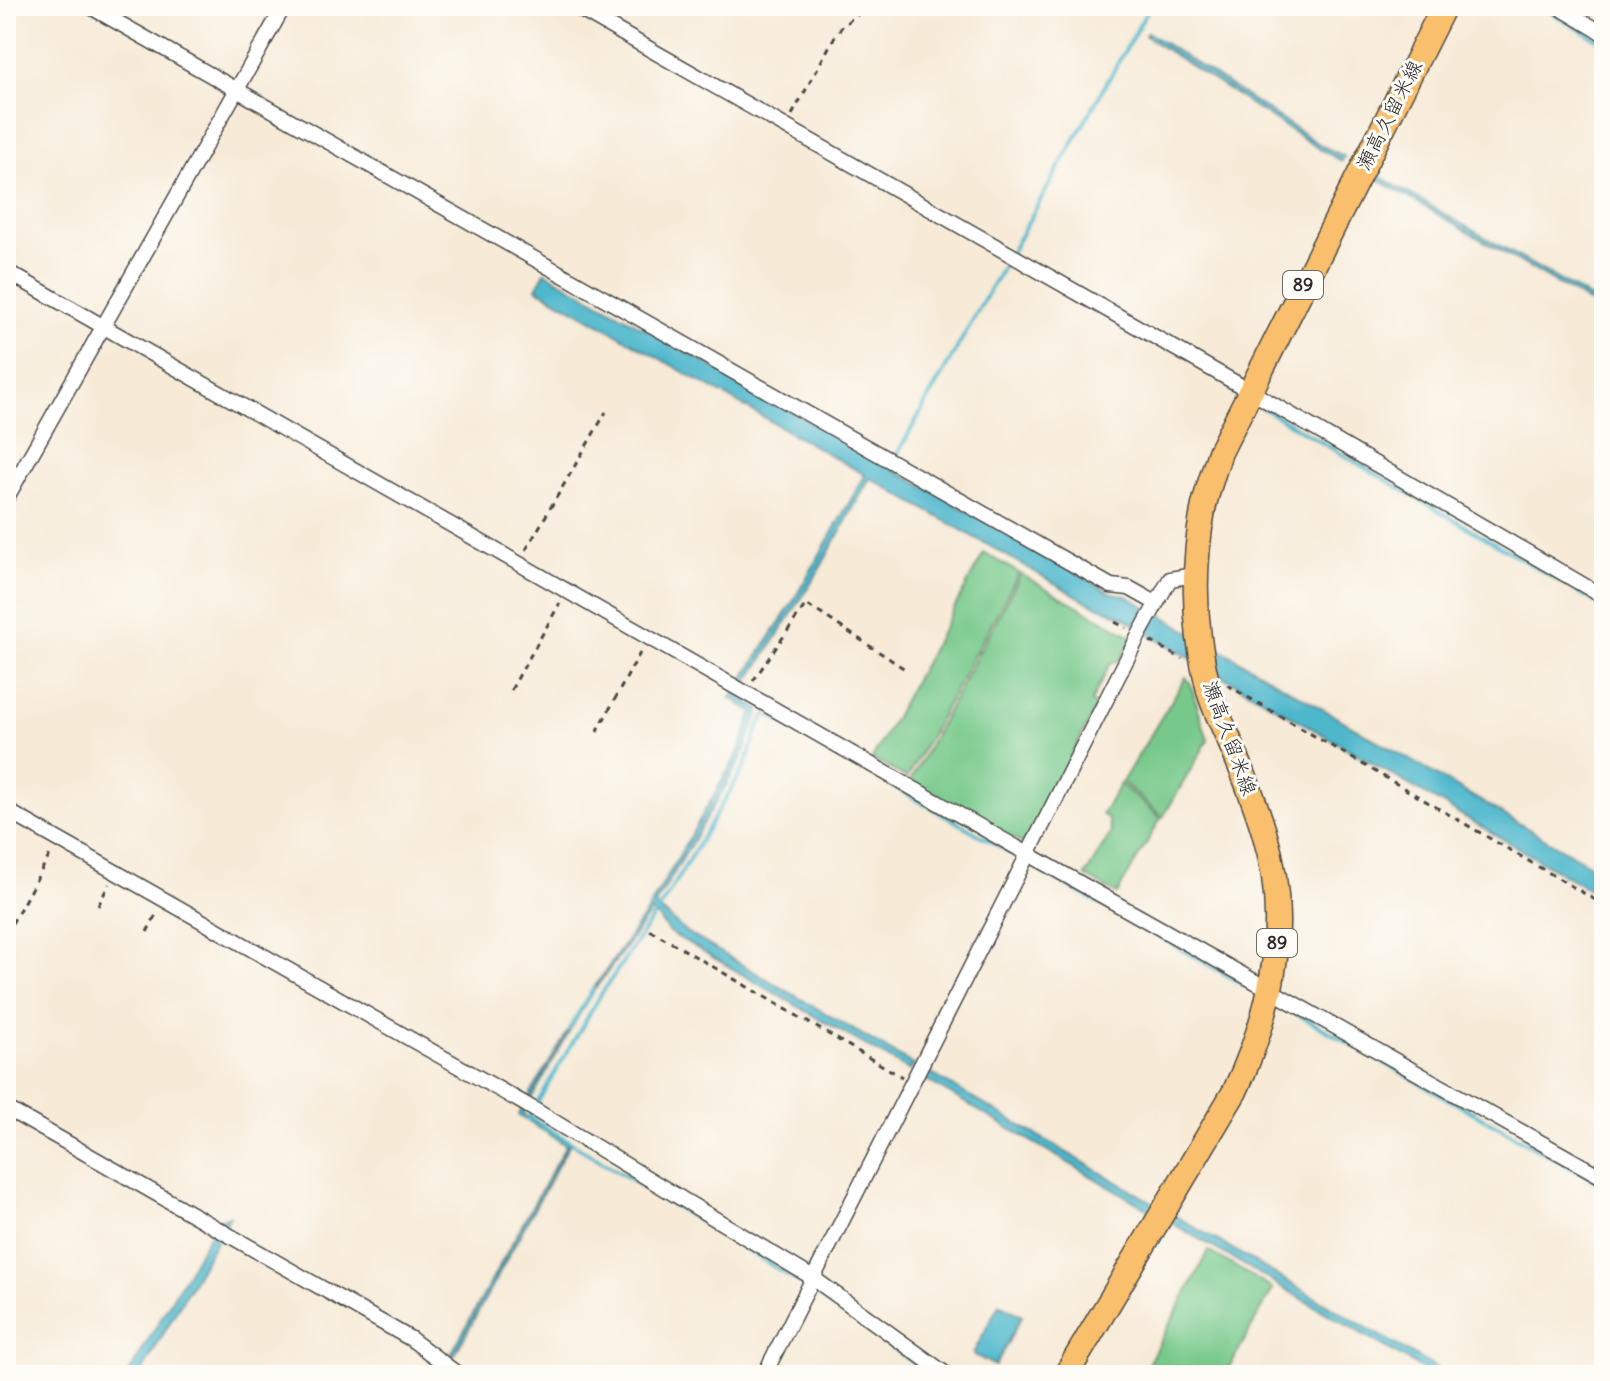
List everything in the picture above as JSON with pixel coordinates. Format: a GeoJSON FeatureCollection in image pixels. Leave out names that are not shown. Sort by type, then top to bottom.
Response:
{"type":"FeatureCollection","features":[{"type":"Feature","properties":{"kind":"main road","name":"瀬高久留米線"},"geometry":{"type":"LineString","coordinates":[[1066,1375],[1235,1091],[1255,1049],[1271,991],[1277,949],[1276,898],[1265,834],[1209,693],[1199,633],[1194,575],[1203,508],[1220,452],[1444,6]]}},
{"type":"Feature","properties":{"kind":"street"},"geometry":{"type":"LineString","coordinates":[[89,6],[1111,586],[1129,588],[1156,603]]}},
{"type":"Feature","properties":{"kind":"street"},"geometry":{"type":"LineString","coordinates":[[6,499],[284,6]]}},
{"type":"Feature","properties":{"kind":"street"},"geometry":{"type":"LineString","coordinates":[[574,6],[1250,391],[1604,597]]}},
{"type":"Feature","properties":{"kind":"street"},"geometry":{"type":"LineString","coordinates":[[1557,6],[1604,34]]}},
{"type":"Feature","properties":{"kind":"street"},"geometry":{"type":"LineString","coordinates":[[6,271],[1028,854],[1604,1178]]}},
{"type":"Feature","properties":{"kind":"street"},"geometry":{"type":"LineString","coordinates":[[764,1375],[1156,603],[1170,579],[1194,575]]}},
{"type":"Feature","properties":{"kind":"street"},"geometry":{"type":"LineString","coordinates":[[6,810],[525,1104],[813,1278],[947,1375]]}},
{"type":"Feature","properties":{"kind":"street"},"geometry":{"type":"LineString","coordinates":[[6,1108],[411,1339],[459,1375]]}},
{"type":"Feature","properties":{"kind":"path"},"geometry":{"type":"LineString","coordinates":[[785,126],[843,25],[870,6]]}},
{"type":"Feature","properties":{"kind":"path"},"geometry":{"type":"LineString","coordinates":[[518,563],[606,412]]}},
{"type":"Feature","properties":{"kind":"path"},"geometry":{"type":"LineString","coordinates":[[511,690],[568,591]]}},
{"type":"Feature","properties":{"kind":"path"},"geometry":{"type":"LineString","coordinates":[[746,693],[806,604],[908,671]]}},
{"type":"Feature","properties":{"kind":"path"},"geometry":{"type":"LineString","coordinates":[[1115,622],[1206,671],[1604,905]]}},
{"type":"Feature","properties":{"kind":"path"},"geometry":{"type":"LineString","coordinates":[[597,732],[649,638]]}},
{"type":"Feature","properties":{"kind":"path"},"geometry":{"type":"LineString","coordinates":[[6,934],[59,840]]}},
{"type":"Feature","properties":{"kind":"path"},"geometry":{"type":"LineString","coordinates":[[98,906],[115,872]]}},
{"type":"Feature","properties":{"kind":"path"},"geometry":{"type":"LineString","coordinates":[[147,932],[164,899]]}},
{"type":"Feature","properties":{"kind":"path"},"geometry":{"type":"LineString","coordinates":[[650,930],[916,1074]]}},
{"type":"Feature","properties":{"kind":"green space"},"geometry":{"type":"Polygon","coordinates":[[[984,553],[1019,573],[907,778],[872,759],[984,553]]]}},
{"type":"Feature","properties":{"kind":"green space"},"geometry":{"type":"Polygon","coordinates":[[[1021,574],[1133,637],[1119,660],[1110,664],[1091,702],[1097,706],[1025,845],[910,781],[1021,574]]]}},
{"type":"Feature","properties":{"kind":"green space"},"geometry":{"type":"Polygon","coordinates":[[[1186,677],[1208,740],[1163,817],[1122,782],[1186,677]]]}},
{"type":"Feature","properties":{"kind":"green space"},"geometry":{"type":"Polygon","coordinates":[[[1120,784],[1161,818],[1117,894],[1085,876],[1111,833],[1108,819],[1102,814],[1120,784]]]}},
{"type":"Feature","properties":{"kind":"green space"},"geometry":{"type":"Polygon","coordinates":[[[1209,1251],[1273,1289],[1225,1375],[1142,1375],[1209,1251]]]}},
{"type":"Feature","properties":{"kind":"water"},"geometry":{"type":"Polygon","coordinates":[[[1147,32],[1324,147],[1344,156],[1342,161],[1145,36],[1147,32]]]}},
{"type":"Feature","properties":{"kind":"water"},"geometry":{"type":"Polygon","coordinates":[[[1379,176],[1604,306],[1604,311],[1377,179],[1379,176]]]}},
{"type":"Feature","properties":{"kind":"water"},"geometry":{"type":"Polygon","coordinates":[[[545,272],[1112,593],[1127,596],[1146,607],[1138,626],[1088,602],[870,478],[815,577],[739,696],[760,710],[740,761],[655,905],[686,932],[914,1065],[910,1071],[669,932],[651,912],[588,999],[524,1112],[524,1115],[570,1143],[454,1356],[451,1354],[566,1145],[518,1115],[593,989],[648,910],[738,753],[753,712],[731,698],[794,600],[865,475],[536,288],[545,272]]]}},
{"type":"Feature","properties":{"kind":"water"},"geometry":{"type":"Polygon","coordinates":[[[1158,613],[1604,873],[1604,898],[1148,633],[1158,613]]]}},
{"type":"Feature","properties":{"kind":"water"},"geometry":{"type":"Polygon","coordinates":[[[925,1070],[1448,1375],[1433,1375],[921,1077],[925,1070]]]}},
{"type":"Feature","properties":{"kind":"water"},"geometry":{"type":"Polygon","coordinates":[[[230,1216],[140,1375],[128,1375],[218,1220],[230,1216]]]}},
{"type":"Feature","properties":{"kind":"water"},"geometry":{"type":"Polygon","coordinates":[[[999,1304],[1022,1316],[995,1366],[973,1354],[999,1304]]]}},
{"type":"Feature","properties":{"kind":"waterway"},"geometry":{"type":"LineString","coordinates":[[895,458],[1150,6]]}},
{"type":"Feature","properties":{"kind":"waterway"},"geometry":{"type":"LineString","coordinates":[[1541,7],[1604,43]]}},
{"type":"Feature","properties":{"kind":"waterway"},"geometry":{"type":"LineString","coordinates":[[1261,407],[1604,607]]}},
{"type":"Feature","properties":{"kind":"waterway"},"geometry":{"type":"LineString","coordinates":[[659,910],[745,766],[766,714],[1022,859]]}},
{"type":"Feature","properties":{"kind":"waterway"},"geometry":{"type":"LineString","coordinates":[[1029,864],[1250,988]]}},
{"type":"Feature","properties":{"kind":"waterway"},"geometry":{"type":"LineString","coordinates":[[655,914],[600,996],[529,1117],[804,1285]]}},
{"type":"Feature","properties":{"kind":"waterway"},"geometry":{"type":"LineString","coordinates":[[569,1029],[593,989]]}},
{"type":"Feature","properties":{"kind":"waterway"},"geometry":{"type":"LineString","coordinates":[[1281,1005],[1604,1186]]}},
{"type":"Feature","properties":{"kind":"waterway"},"geometry":{"type":"LineString","coordinates":[[813,1291],[931,1375]]}}]}
